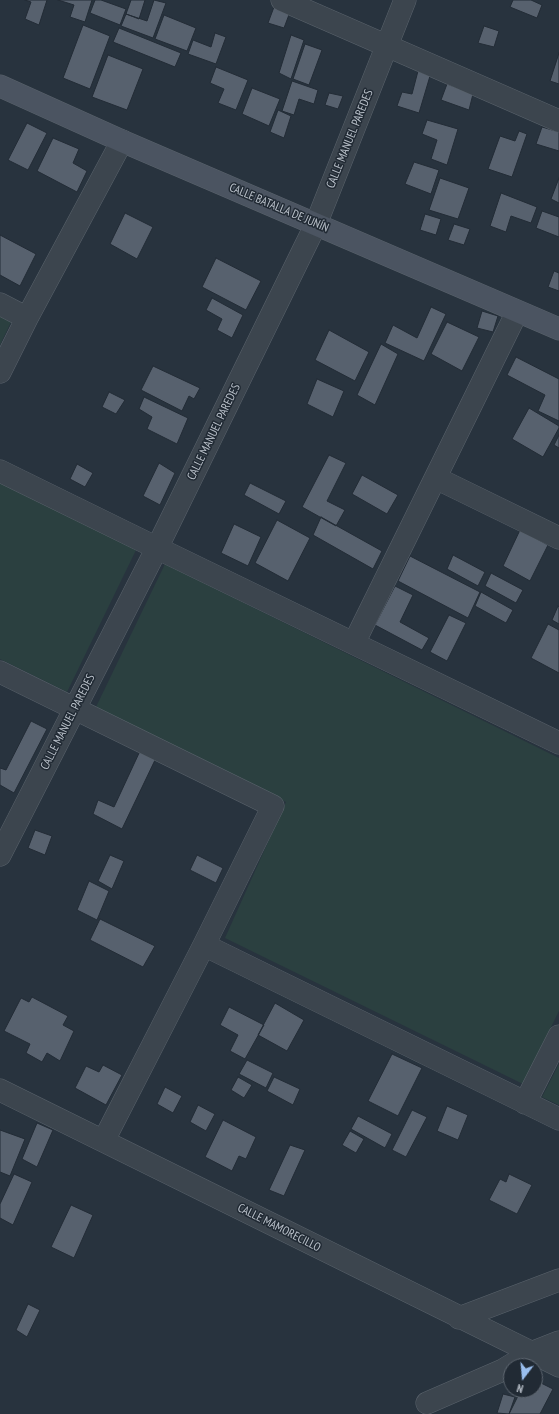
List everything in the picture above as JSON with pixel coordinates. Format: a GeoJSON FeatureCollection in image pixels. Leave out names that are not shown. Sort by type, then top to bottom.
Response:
{"type":"FeatureCollection","features":[{"type":"Feature","properties":{"kind":"main road","name":"CALLE BATALLA DE JUNÍN"},"geometry":{"type":"LineString","coordinates":[[0,86],[122,141],[559,330]]}},
{"type":"Feature","properties":{"kind":"street"},"geometry":{"type":"LineString","coordinates":[[282,0],[559,121]]}},
{"type":"Feature","properties":{"kind":"street","name":"CALLE MANUEL PAREDES"},"geometry":{"type":"LineString","coordinates":[[0,855],[157,548],[316,224],[405,0]]}},
{"type":"Feature","properties":{"kind":"street"},"geometry":{"type":"LineString","coordinates":[[0,372],[27,318],[122,141]]}},
{"type":"Feature","properties":{"kind":"street"},"geometry":{"type":"LineString","coordinates":[[0,304],[27,318]]}},
{"type":"Feature","properties":{"kind":"street"},"geometry":{"type":"LineString","coordinates":[[354,643],[517,312]]}},
{"type":"Feature","properties":{"kind":"street"},"geometry":{"type":"LineString","coordinates":[[0,471],[559,743]]}},
{"type":"Feature","properties":{"kind":"street"},"geometry":{"type":"LineString","coordinates":[[436,478],[559,538]]}},
{"type":"Feature","properties":{"kind":"street"},"geometry":{"type":"LineString","coordinates":[[0,672],[273,806],[104,1140]]}},
{"type":"Feature","properties":{"kind":"street"},"geometry":{"type":"LineString","coordinates":[[204,945],[559,1119]]}},
{"type":"Feature","properties":{"kind":"street"},"geometry":{"type":"LineString","coordinates":[[525,1103],[559,1036]]}},
{"type":"Feature","properties":{"kind":"street","name":"CALLE MAMORECILLO"},"geometry":{"type":"LineString","coordinates":[[0,1090],[104,1140],[459,1318],[559,1366]]}},
{"type":"Feature","properties":{"kind":"street"},"geometry":{"type":"LineString","coordinates":[[459,1318],[559,1280]]}},
{"type":"Feature","properties":{"kind":"street"},"geometry":{"type":"LineString","coordinates":[[427,1403],[503,1370],[531,1353],[559,1342]]}},
{"type":"Feature","properties":{"kind":"green space"},"geometry":{"type":"Polygon","coordinates":[[[0,316],[11,322],[0,345],[0,316]]]}},
{"type":"Feature","properties":{"kind":"green space"},"geometry":{"type":"Polygon","coordinates":[[[0,481],[137,548],[67,692],[0,659],[0,481]]]}},
{"type":"Feature","properties":{"kind":"green space"},"geometry":{"type":"Polygon","coordinates":[[[165,564],[559,758],[559,1011],[523,1084],[225,938],[286,802],[96,707],[165,564]]]}},
{"type":"Feature","properties":{"kind":"green space"},"geometry":{"type":"Polygon","coordinates":[[[559,1064],[559,1105],[542,1097],[559,1064]]]}},
{"type":"Feature","properties":{"kind":"building"},"geometry":{"type":"Polygon","coordinates":[[[25,0],[47,0],[39,25],[25,19],[31,2],[25,0]]]}},
{"type":"Feature","properties":{"kind":"building"},"geometry":{"type":"Polygon","coordinates":[[[58,0],[92,0],[85,22],[70,17],[74,5],[58,0]]]}},
{"type":"Feature","properties":{"kind":"building"},"geometry":{"type":"Polygon","coordinates":[[[95,0],[101,0],[126,9],[120,25],[90,13],[95,0]]]}},
{"type":"Feature","properties":{"kind":"building"},"geometry":{"type":"Polygon","coordinates":[[[131,0],[145,0],[139,19],[126,14],[131,0]]]}},
{"type":"Feature","properties":{"kind":"building"},"geometry":{"type":"Polygon","coordinates":[[[154,0],[166,3],[153,38],[121,26],[126,14],[147,21],[154,0]]]}},
{"type":"Feature","properties":{"kind":"building"},"geometry":{"type":"Polygon","coordinates":[[[513,0],[531,0],[542,5],[537,18],[510,7],[513,0]]]}},
{"type":"Feature","properties":{"kind":"building"},"geometry":{"type":"Polygon","coordinates":[[[274,7],[290,12],[284,28],[268,23],[274,7]]]}},
{"type":"Feature","properties":{"kind":"building"},"geometry":{"type":"Polygon","coordinates":[[[164,15],[196,28],[187,51],[155,39],[164,15]]]}},
{"type":"Feature","properties":{"kind":"building"},"geometry":{"type":"Polygon","coordinates":[[[83,25],[110,36],[90,89],[63,78],[83,25]]]}},
{"type":"Feature","properties":{"kind":"building"},"geometry":{"type":"Polygon","coordinates":[[[484,26],[499,31],[494,47],[478,43],[484,26]]]}},
{"type":"Feature","properties":{"kind":"building"},"geometry":{"type":"Polygon","coordinates":[[[119,28],[181,53],[175,67],[113,42],[119,28]]]}},
{"type":"Feature","properties":{"kind":"building"},"geometry":{"type":"Polygon","coordinates":[[[215,33],[226,37],[216,64],[188,54],[193,40],[211,47],[215,33]]]}},
{"type":"Feature","properties":{"kind":"building"},"geometry":{"type":"Polygon","coordinates":[[[291,35],[304,40],[291,79],[279,73],[291,35]]]}},
{"type":"Feature","properties":{"kind":"building"},"geometry":{"type":"Polygon","coordinates":[[[305,44],[322,50],[309,85],[293,79],[305,44]]]}},
{"type":"Feature","properties":{"kind":"building"},"geometry":{"type":"Polygon","coordinates":[[[559,53],[559,84],[550,81],[559,53]]]}},
{"type":"Feature","properties":{"kind":"building"},"geometry":{"type":"Polygon","coordinates":[[[108,55],[143,69],[127,110],[92,97],[108,55]]]}},
{"type":"Feature","properties":{"kind":"building"},"geometry":{"type":"Polygon","coordinates":[[[216,67],[248,80],[236,110],[218,103],[224,89],[210,83],[216,67]]]}},
{"type":"Feature","properties":{"kind":"building"},"geometry":{"type":"Polygon","coordinates":[[[418,71],[430,76],[419,113],[397,106],[402,92],[412,94],[418,71]]]}},
{"type":"Feature","properties":{"kind":"building"},"geometry":{"type":"Polygon","coordinates":[[[292,81],[318,90],[314,104],[299,99],[294,115],[282,111],[292,81]]]}},
{"type":"Feature","properties":{"kind":"building"},"geometry":{"type":"Polygon","coordinates":[[[447,84],[473,94],[469,110],[441,100],[447,84]]]}},
{"type":"Feature","properties":{"kind":"building"},"geometry":{"type":"Polygon","coordinates":[[[252,88],[280,99],[269,126],[242,114],[252,88]]]}},
{"type":"Feature","properties":{"kind":"building"},"geometry":{"type":"Polygon","coordinates":[[[329,93],[343,96],[338,109],[325,105],[329,93]]]}},
{"type":"Feature","properties":{"kind":"building"},"geometry":{"type":"Polygon","coordinates":[[[278,110],[291,116],[284,138],[270,132],[278,110]]]}},
{"type":"Feature","properties":{"kind":"building"},"geometry":{"type":"Polygon","coordinates":[[[427,120],[458,129],[447,165],[431,159],[437,140],[422,134],[427,120]]]}},
{"type":"Feature","properties":{"kind":"building"},"geometry":{"type":"Polygon","coordinates":[[[27,123],[47,133],[28,170],[8,160],[27,123]]]}},
{"type":"Feature","properties":{"kind":"building"},"geometry":{"type":"Polygon","coordinates":[[[542,127],[559,132],[559,151],[536,144],[542,127]]]}},
{"type":"Feature","properties":{"kind":"building"},"geometry":{"type":"Polygon","coordinates":[[[519,131],[527,134],[512,177],[488,169],[500,136],[515,141],[519,131]]]}},
{"type":"Feature","properties":{"kind":"building"},"geometry":{"type":"Polygon","coordinates":[[[53,138],[79,149],[73,163],[87,171],[77,192],[37,171],[53,138]]]}},
{"type":"Feature","properties":{"kind":"building"},"geometry":{"type":"Polygon","coordinates":[[[414,162],[439,170],[431,194],[405,184],[414,162]]]}},
{"type":"Feature","properties":{"kind":"building"},"geometry":{"type":"Polygon","coordinates":[[[440,178],[469,188],[458,219],[429,210],[440,178]]]}},
{"type":"Feature","properties":{"kind":"building"},"geometry":{"type":"Polygon","coordinates":[[[559,178],[559,203],[551,199],[559,178]]]}},
{"type":"Feature","properties":{"kind":"building"},"geometry":{"type":"Polygon","coordinates":[[[501,193],[537,207],[531,223],[511,216],[506,232],[490,226],[501,193]]]}},
{"type":"Feature","properties":{"kind":"building"},"geometry":{"type":"Polygon","coordinates":[[[542,211],[559,217],[559,237],[536,228],[542,211]]]}},
{"type":"Feature","properties":{"kind":"building"},"geometry":{"type":"Polygon","coordinates":[[[125,213],[153,227],[137,259],[110,244],[125,213]]]}},
{"type":"Feature","properties":{"kind":"building"},"geometry":{"type":"Polygon","coordinates":[[[425,214],[441,219],[436,235],[420,230],[425,214]]]}},
{"type":"Feature","properties":{"kind":"building"},"geometry":{"type":"Polygon","coordinates":[[[454,224],[470,229],[464,245],[448,240],[454,224]]]}},
{"type":"Feature","properties":{"kind":"building"},"geometry":{"type":"Polygon","coordinates":[[[0,235],[36,254],[20,286],[0,275],[0,235]]]}},
{"type":"Feature","properties":{"kind":"building"},"geometry":{"type":"Polygon","coordinates":[[[216,258],[261,281],[246,310],[202,287],[216,258]]]}},
{"type":"Feature","properties":{"kind":"building"},"geometry":{"type":"Polygon","coordinates":[[[554,271],[559,273],[559,291],[548,287],[554,271]]]}},
{"type":"Feature","properties":{"kind":"building"},"geometry":{"type":"Polygon","coordinates":[[[212,298],[243,315],[232,338],[217,330],[222,319],[206,310],[212,298]]]}},
{"type":"Feature","properties":{"kind":"building"},"geometry":{"type":"Polygon","coordinates":[[[431,307],[446,314],[424,361],[385,343],[393,325],[417,338],[431,307]]]}},
{"type":"Feature","properties":{"kind":"building"},"geometry":{"type":"Polygon","coordinates":[[[482,311],[498,316],[493,332],[477,328],[482,311]]]}},
{"type":"Feature","properties":{"kind":"building"},"geometry":{"type":"Polygon","coordinates":[[[447,322],[479,337],[462,371],[431,354],[447,322]]]}},
{"type":"Feature","properties":{"kind":"building"},"geometry":{"type":"Polygon","coordinates":[[[329,330],[369,352],[355,381],[315,360],[329,330]]]}},
{"type":"Feature","properties":{"kind":"building"},"geometry":{"type":"Polygon","coordinates":[[[381,344],[398,354],[375,405],[357,395],[381,344]]]}},
{"type":"Feature","properties":{"kind":"building"},"geometry":{"type":"Polygon","coordinates":[[[516,357],[559,379],[559,421],[538,411],[545,395],[507,375],[516,357]]]}},
{"type":"Feature","properties":{"kind":"building"},"geometry":{"type":"Polygon","coordinates":[[[153,366],[200,388],[194,399],[189,396],[182,411],[141,390],[153,366]]]}},
{"type":"Feature","properties":{"kind":"building"},"geometry":{"type":"Polygon","coordinates":[[[317,379],[344,391],[333,417],[307,404],[317,379]]]}},
{"type":"Feature","properties":{"kind":"building"},"geometry":{"type":"Polygon","coordinates":[[[109,392],[125,400],[116,414],[102,407],[109,392]]]}},
{"type":"Feature","properties":{"kind":"building"},"geometry":{"type":"Polygon","coordinates":[[[144,397],[188,418],[177,444],[147,429],[152,417],[139,409],[144,397]]]}},
{"type":"Feature","properties":{"kind":"building"},"geometry":{"type":"Polygon","coordinates":[[[529,408],[559,426],[543,457],[512,439],[529,408]]]}},
{"type":"Feature","properties":{"kind":"building"},"geometry":{"type":"Polygon","coordinates":[[[559,435],[559,448],[554,445],[559,435]]]}},
{"type":"Feature","properties":{"kind":"building"},"geometry":{"type":"Polygon","coordinates":[[[329,455],[346,463],[327,501],[345,510],[336,526],[302,507],[329,455]]]}},
{"type":"Feature","properties":{"kind":"building"},"geometry":{"type":"Polygon","coordinates":[[[159,463],[175,473],[160,505],[143,496],[159,463]]]}},
{"type":"Feature","properties":{"kind":"building"},"geometry":{"type":"Polygon","coordinates":[[[77,464],[93,473],[85,487],[70,479],[77,464]]]}},
{"type":"Feature","properties":{"kind":"building"},"geometry":{"type":"Polygon","coordinates":[[[362,475],[398,495],[387,514],[352,494],[362,475]]]}},
{"type":"Feature","properties":{"kind":"building"},"geometry":{"type":"Polygon","coordinates":[[[250,483],[286,501],[279,514],[244,495],[250,483]]]}},
{"type":"Feature","properties":{"kind":"building"},"geometry":{"type":"Polygon","coordinates":[[[321,517],[382,551],[373,569],[313,535],[321,517]]]}},
{"type":"Feature","properties":{"kind":"building"},"geometry":{"type":"Polygon","coordinates":[[[277,520],[310,538],[288,581],[255,563],[277,520]]]}},
{"type":"Feature","properties":{"kind":"building"},"geometry":{"type":"Polygon","coordinates":[[[234,524],[261,537],[248,566],[221,553],[234,524]]]}},
{"type":"Feature","properties":{"kind":"building"},"geometry":{"type":"Polygon","coordinates":[[[520,530],[548,545],[530,581],[503,566],[520,530]]]}},
{"type":"Feature","properties":{"kind":"building"},"geometry":{"type":"Polygon","coordinates":[[[453,555],[485,572],[478,586],[447,569],[453,555]]]}},
{"type":"Feature","properties":{"kind":"building"},"geometry":{"type":"Polygon","coordinates":[[[410,556],[480,592],[468,618],[398,581],[410,556]]]}},
{"type":"Feature","properties":{"kind":"building"},"geometry":{"type":"Polygon","coordinates":[[[491,573],[523,590],[516,603],[485,586],[491,573]]]}},
{"type":"Feature","properties":{"kind":"building"},"geometry":{"type":"Polygon","coordinates":[[[395,586],[413,595],[400,622],[429,638],[422,650],[375,625],[395,586]]]}},
{"type":"Feature","properties":{"kind":"building"},"geometry":{"type":"Polygon","coordinates":[[[481,592],[513,610],[506,623],[475,606],[481,592]]]}},
{"type":"Feature","properties":{"kind":"building"},"geometry":{"type":"Polygon","coordinates":[[[558,606],[559,607],[559,624],[552,620],[558,606]]]}},
{"type":"Feature","properties":{"kind":"building"},"geometry":{"type":"Polygon","coordinates":[[[449,615],[466,623],[447,661],[430,652],[449,615]]]}},
{"type":"Feature","properties":{"kind":"building"},"geometry":{"type":"Polygon","coordinates":[[[548,624],[559,630],[559,673],[531,658],[548,624]]]}},
{"type":"Feature","properties":{"kind":"building"},"geometry":{"type":"Polygon","coordinates":[[[31,721],[47,729],[14,793],[0,785],[0,768],[6,770],[31,721]]]}},
{"type":"Feature","properties":{"kind":"building"},"geometry":{"type":"Polygon","coordinates":[[[140,751],[156,758],[122,829],[93,814],[98,800],[114,807],[140,751]]]}},
{"type":"Feature","properties":{"kind":"building"},"geometry":{"type":"Polygon","coordinates":[[[35,830],[52,836],[45,855],[28,848],[35,830]]]}},
{"type":"Feature","properties":{"kind":"building"},"geometry":{"type":"Polygon","coordinates":[[[110,855],[124,861],[112,889],[98,881],[110,855]]]}},
{"type":"Feature","properties":{"kind":"building"},"geometry":{"type":"Polygon","coordinates":[[[197,855],[223,868],[216,883],[190,870],[197,855]]]}},
{"type":"Feature","properties":{"kind":"building"},"geometry":{"type":"Polygon","coordinates":[[[89,881],[109,891],[97,920],[77,910],[89,881]]]}},
{"type":"Feature","properties":{"kind":"building"},"geometry":{"type":"Polygon","coordinates":[[[100,919],[155,946],[143,967],[90,940],[100,919]]]}},
{"type":"Feature","properties":{"kind":"building"},"geometry":{"type":"Polygon","coordinates":[[[32,997],[68,1016],[63,1025],[74,1031],[60,1061],[47,1053],[42,1062],[26,1053],[30,1044],[4,1031],[21,998],[29,1002],[32,997]]]}},
{"type":"Feature","properties":{"kind":"building"},"geometry":{"type":"Polygon","coordinates":[[[275,1003],[304,1020],[287,1051],[258,1035],[275,1003]]]}},
{"type":"Feature","properties":{"kind":"building"},"geometry":{"type":"Polygon","coordinates":[[[229,1007],[264,1025],[245,1059],[230,1051],[238,1035],[220,1025],[229,1007]]]}},
{"type":"Feature","properties":{"kind":"building"},"geometry":{"type":"Polygon","coordinates":[[[392,1054],[422,1068],[398,1116],[368,1101],[392,1054]]]}},
{"type":"Feature","properties":{"kind":"building"},"geometry":{"type":"Polygon","coordinates":[[[247,1060],[273,1073],[266,1088],[239,1074],[247,1060]]]}},
{"type":"Feature","properties":{"kind":"building"},"geometry":{"type":"Polygon","coordinates":[[[103,1065],[122,1075],[106,1105],[75,1088],[86,1066],[99,1072],[103,1065]]]}},
{"type":"Feature","properties":{"kind":"building"},"geometry":{"type":"Polygon","coordinates":[[[238,1077],[252,1085],[244,1098],[231,1090],[238,1077]]]}},
{"type":"Feature","properties":{"kind":"building"},"geometry":{"type":"Polygon","coordinates":[[[274,1077],[300,1089],[293,1105],[267,1091],[274,1077]]]}},
{"type":"Feature","properties":{"kind":"building"},"geometry":{"type":"Polygon","coordinates":[[[165,1087],[182,1096],[173,1113],[157,1104],[165,1087]]]}},
{"type":"Feature","properties":{"kind":"building"},"geometry":{"type":"Polygon","coordinates":[[[198,1105],[215,1114],[206,1131],[190,1122],[198,1105]]]}},
{"type":"Feature","properties":{"kind":"building"},"geometry":{"type":"Polygon","coordinates":[[[447,1106],[468,1115],[458,1140],[437,1131],[447,1106]]]}},
{"type":"Feature","properties":{"kind":"building"},"geometry":{"type":"Polygon","coordinates":[[[412,1110],[427,1117],[406,1157],[392,1150],[412,1110]]]}},
{"type":"Feature","properties":{"kind":"building"},"geometry":{"type":"Polygon","coordinates":[[[358,1116],[392,1134],[385,1148],[351,1129],[358,1116]]]}},
{"type":"Feature","properties":{"kind":"building"},"geometry":{"type":"Polygon","coordinates":[[[223,1120],[256,1137],[246,1159],[239,1156],[232,1171],[205,1157],[223,1120]]]}},
{"type":"Feature","properties":{"kind":"building"},"geometry":{"type":"Polygon","coordinates":[[[37,1123],[53,1130],[37,1167],[22,1159],[37,1123]]]}},
{"type":"Feature","properties":{"kind":"building"},"geometry":{"type":"Polygon","coordinates":[[[0,1130],[25,1139],[10,1176],[0,1172],[0,1130]]]}},
{"type":"Feature","properties":{"kind":"building"},"geometry":{"type":"Polygon","coordinates":[[[350,1131],[364,1139],[356,1153],[342,1145],[350,1131]]]}},
{"type":"Feature","properties":{"kind":"building"},"geometry":{"type":"Polygon","coordinates":[[[290,1145],[305,1150],[284,1196],[269,1190],[290,1145]]]}},
{"type":"Feature","properties":{"kind":"building"},"geometry":{"type":"Polygon","coordinates":[[[14,1174],[32,1182],[13,1225],[0,1218],[0,1204],[14,1174]]]}},
{"type":"Feature","properties":{"kind":"building"},"geometry":{"type":"Polygon","coordinates":[[[509,1174],[532,1185],[517,1214],[489,1200],[500,1179],[506,1182],[509,1174]]]}},
{"type":"Feature","properties":{"kind":"building"},"geometry":{"type":"Polygon","coordinates":[[[71,1205],[93,1215],[74,1258],[51,1247],[71,1205]]]}},
{"type":"Feature","properties":{"kind":"building"},"geometry":{"type":"Polygon","coordinates":[[[28,1304],[40,1310],[27,1337],[16,1330],[28,1304]]]}},
{"type":"Feature","properties":{"kind":"building"},"geometry":{"type":"Polygon","coordinates":[[[543,1384],[553,1389],[540,1414],[509,1414],[517,1398],[543,1398],[543,1384]]]}},
{"type":"Feature","properties":{"kind":"building"},"geometry":{"type":"Polygon","coordinates":[[[503,1394],[503,1398],[515,1398],[509,1414],[497,1413],[503,1394]]]}}]}
